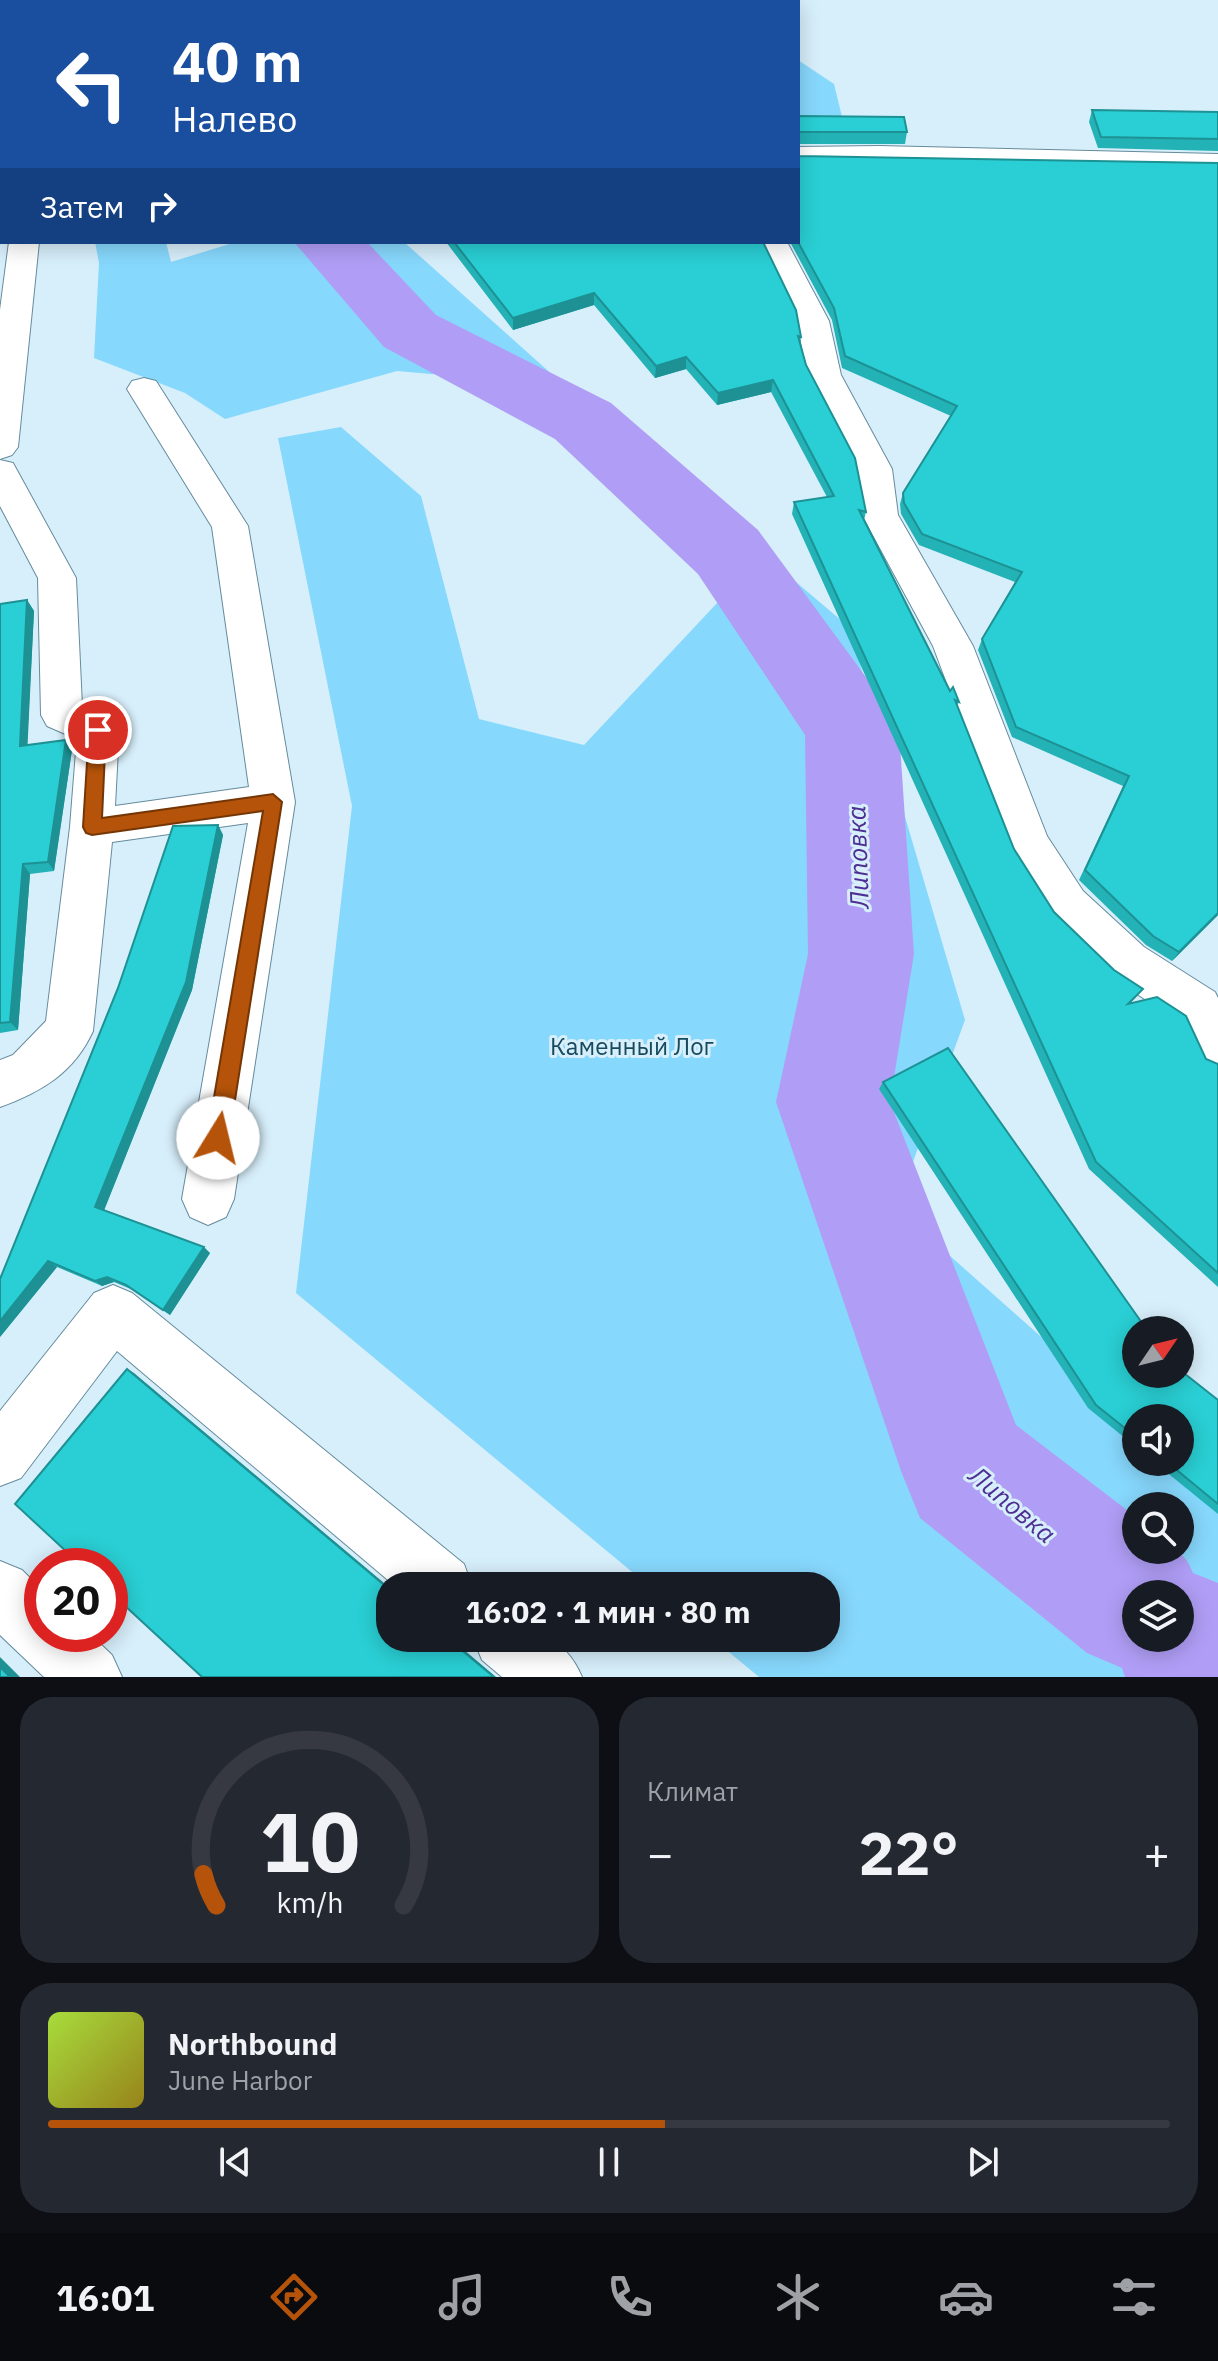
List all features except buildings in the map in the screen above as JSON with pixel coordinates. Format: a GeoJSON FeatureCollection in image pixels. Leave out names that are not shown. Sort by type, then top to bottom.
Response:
{"type":"FeatureCollection","features":[{"type":"Feature","properties":{"kind":"lane"},"geometry":{"type":"LineString","coordinates":[[800,156],[1218,163]]}},
{"type":"Feature","properties":{"kind":"lane"},"geometry":{"type":"LineString","coordinates":[[0,447],[24,244]]}},
{"type":"Feature","properties":{"kind":"lane"},"geometry":{"type":"LineString","coordinates":[[773,244],[813,321],[824,375],[874,469],[880,515],[953,646],[1028,844],[1067,905],[1127,962],[1198,1007],[1218,1050]]}},
{"type":"Feature","properties":{"kind":"lane"},"geometry":{"type":"LineString","coordinates":[[144,389],[230,526],[273,802],[208,1199]]}},
{"type":"Feature","properties":{"kind":"lane"},"geometry":{"type":"LineString","coordinates":[[0,472],[57,578],[62,715],[98,730],[92,827],[69,1031],[30,1071],[0,1084]]}},
{"type":"Feature","properties":{"kind":"lane"},"geometry":{"type":"LineString","coordinates":[[92,827],[273,802]]}},
{"type":"Feature","properties":{"kind":"lane"},"geometry":{"type":"LineString","coordinates":[[0,1457],[113,1312],[425,1572]]}},
{"type":"Feature","properties":{"kind":"lane"},"geometry":{"type":"LineString","coordinates":[[0,1592],[24,1615]]}},
{"type":"Feature","properties":{"kind":"lane"},"geometry":{"type":"LineString","coordinates":[[63,1652],[90,1677]]}},
{"type":"Feature","properties":{"kind":"lane"},"geometry":{"type":"LineString","coordinates":[[521,1652],[550,1677]]}},
{"type":"Feature","properties":{"kind":"green space"},"geometry":{"type":"Polygon","coordinates":[[[800,61],[834,84],[843,121],[800,121],[800,61]]]}},
{"type":"Feature","properties":{"kind":"green space"},"geometry":{"type":"Polygon","coordinates":[[[95,244],[166,244],[171,262],[230,244],[406,244],[565,386],[397,371],[225,419],[185,393],[94,358],[99,263],[95,244]]]}},
{"type":"Feature","properties":{"kind":"green space","name":"Каменный Лог"},"geometry":{"type":"Polygon","coordinates":[[[341,427],[421,496],[479,719],[584,745],[763,554],[849,627],[965,1020],[896,1208],[1122,1409],[1122,1476],[1194,1474],[1218,1494],[1218,1677],[759,1677],[729,1652],[840,1652],[840,1572],[632,1572],[296,1293],[352,806],[278,438],[341,427]]]}},
{"type":"Feature","properties":{"kind":"waterway","name":"Липовка"},"geometry":{"type":"LineString","coordinates":[[331,244],[410,331],[583,421],[728,552],[852,729],[861,954],[833,1102],[967,1471],[1122,1593]]}},
{"type":"Feature","properties":{"kind":"waterway","name":"Липовка"},"geometry":{"type":"LineString","coordinates":[[1194,1649],[1218,1668]]}},
{"type":"Feature","properties":{"kind":"route"},"geometry":{"type":"LineString","coordinates":[[98,730],[92,827],[273,802],[218,1138]]}}]}
